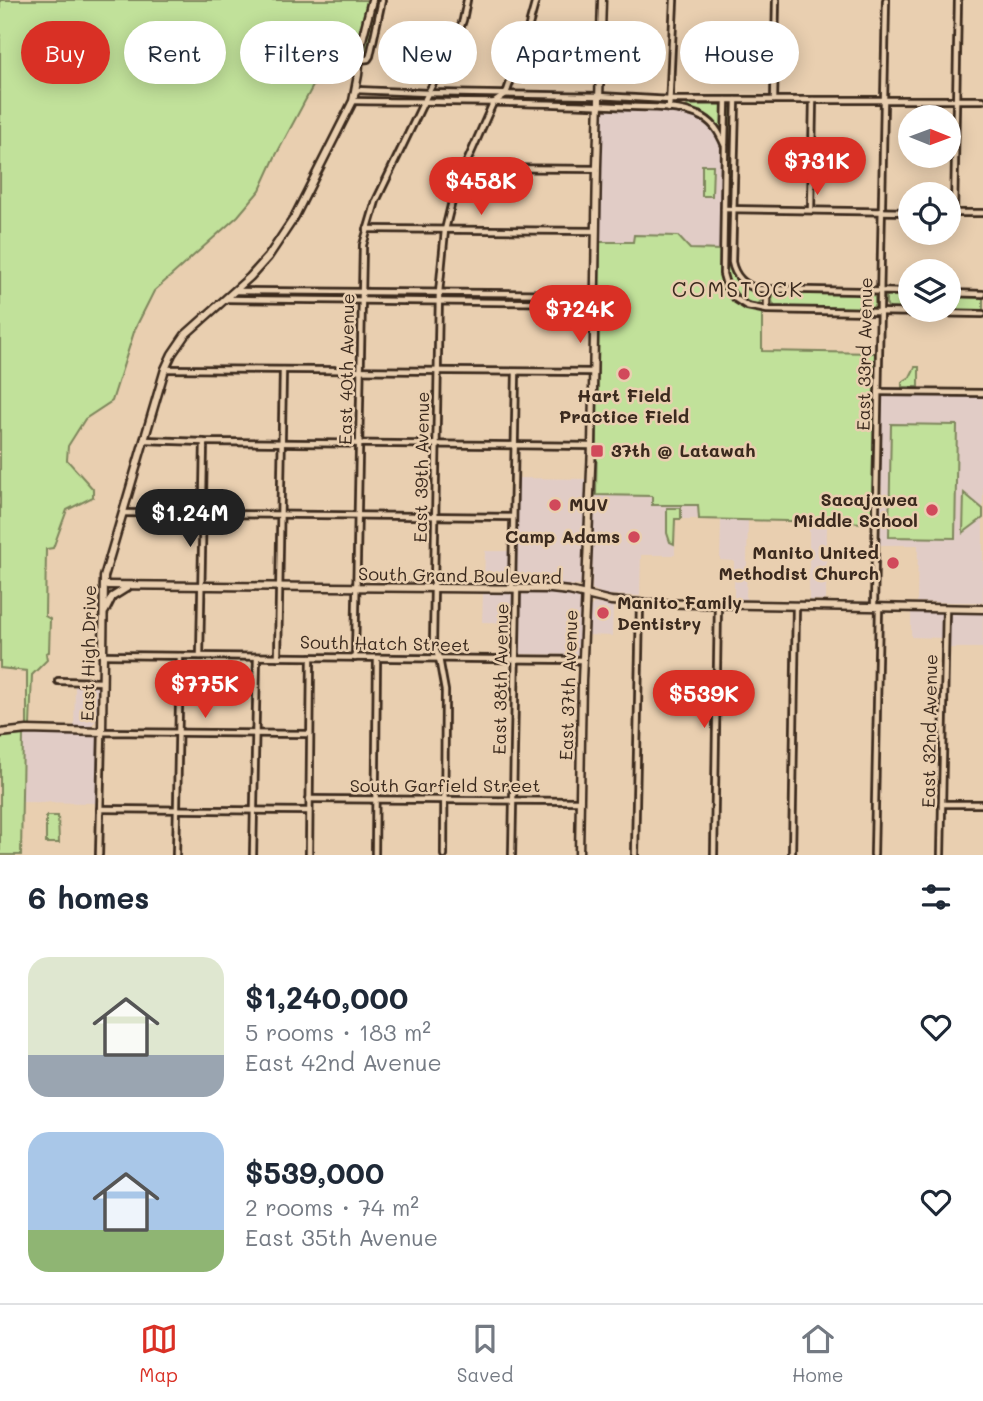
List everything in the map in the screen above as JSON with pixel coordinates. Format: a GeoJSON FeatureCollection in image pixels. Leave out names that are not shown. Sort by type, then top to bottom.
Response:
{"type":"FeatureCollection","features":[{"type":"Feature","properties":{"kind":"main road","name":"East High Drive"},"geometry":{"type":"LineString","coordinates":[[364,32],[372,0]]}},
{"type":"Feature","properties":{"kind":"main road","name":"East 37th Avenue"},"geometry":{"type":"LineString","coordinates":[[579,855],[602,0]]}},
{"type":"Feature","properties":{"kind":"main road","name":"East High Drive"},"geometry":{"type":"LineString","coordinates":[[102,733],[106,570],[165,369],[186,335],[236,291],[268,257],[294,218],[353,101],[357,84]]}},
{"type":"Feature","properties":{"kind":"main road","name":"South Grand Boulevard"},"geometry":{"type":"LineString","coordinates":[[104,585],[551,589],[611,601],[640,603],[983,609]]}},
{"type":"Feature","properties":{"kind":"main road"},"geometry":{"type":"LineString","coordinates":[[103,616],[112,597],[130,586]]}},
{"type":"Feature","properties":{"kind":"main road"},"geometry":{"type":"LineString","coordinates":[[86,732],[96,726],[102,712]]}},
{"type":"Feature","properties":{"kind":"main road"},"geometry":{"type":"LineString","coordinates":[[0,733],[27,730],[102,733]]}},
{"type":"Feature","properties":{"kind":"street"},"geometry":{"type":"LineString","coordinates":[[364,60],[370,56],[382,0]]}},
{"type":"Feature","properties":{"kind":"street","name":"East 40th Avenue"},"geometry":{"type":"LineString","coordinates":[[355,658],[363,244],[376,201],[456,40],[467,0]]}},
{"type":"Feature","properties":{"kind":"street"},"geometry":{"type":"LineString","coordinates":[[493,103],[506,94],[536,0]]}},
{"type":"Feature","properties":{"kind":"street"},"geometry":{"type":"LineString","coordinates":[[669,109],[674,0]]}},
{"type":"Feature","properties":{"kind":"street"},"geometry":{"type":"LineString","coordinates":[[774,100],[776,0]]}},
{"type":"Feature","properties":{"kind":"street","name":"East 33rd Avenue"},"geometry":{"type":"LineString","coordinates":[[874,855],[879,312],[886,0]]}},
{"type":"Feature","properties":{"kind":"street"},"geometry":{"type":"LineString","coordinates":[[952,182],[958,0]]}},
{"type":"Feature","properties":{"kind":"street"},"geometry":{"type":"LineString","coordinates":[[356,90],[670,100],[983,100]]}},
{"type":"Feature","properties":{"kind":"street"},"geometry":{"type":"LineString","coordinates":[[726,100],[723,274],[727,288],[736,299],[747,306],[767,310],[983,314]]}},
{"type":"Feature","properties":{"kind":"street"},"geometry":{"type":"LineString","coordinates":[[736,100],[732,209],[733,267],[737,275],[746,285],[758,289],[898,292]]}},
{"type":"Feature","properties":{"kind":"street"},"geometry":{"type":"LineString","coordinates":[[811,210],[813,100]]}},
{"type":"Feature","properties":{"kind":"street"},"geometry":{"type":"LineString","coordinates":[[353,101],[598,105],[669,109],[689,112],[708,120],[718,130],[725,146]]}},
{"type":"Feature","properties":{"kind":"street","name":"East 39th Avenue"},"geometry":{"type":"LineString","coordinates":[[444,855],[445,691],[439,658],[433,645],[439,293],[444,230],[455,188],[493,103]]}},
{"type":"Feature","properties":{"kind":"street"},"geometry":{"type":"LineString","coordinates":[[463,168],[597,169]]}},
{"type":"Feature","properties":{"kind":"street"},"geometry":{"type":"LineString","coordinates":[[724,209],[898,212]]}},
{"type":"Feature","properties":{"kind":"street"},"geometry":{"type":"LineString","coordinates":[[961,213],[983,213]]}},
{"type":"Feature","properties":{"kind":"street"},"geometry":{"type":"LineString","coordinates":[[367,229],[596,231]]}},
{"type":"Feature","properties":{"kind":"street"},"geometry":{"type":"LineString","coordinates":[[767,289],[767,310]]}},
{"type":"Feature","properties":{"kind":"street"},"geometry":{"type":"LineString","coordinates":[[236,291],[595,294]]}},
{"type":"Feature","properties":{"kind":"street"},"geometry":{"type":"LineString","coordinates":[[961,293],[983,293]]}},
{"type":"Feature","properties":{"kind":"street"},"geometry":{"type":"LineString","coordinates":[[226,299],[595,303]]}},
{"type":"Feature","properties":{"kind":"street"},"geometry":{"type":"LineString","coordinates":[[165,369],[593,372]]}},
{"type":"Feature","properties":{"kind":"street"},"geometry":{"type":"LineString","coordinates":[[278,657],[283,370]]}},
{"type":"Feature","properties":{"kind":"street","name":"East 38th Avenue"},"geometry":{"type":"LineString","coordinates":[[512,855],[516,659],[513,517],[516,372]]}},
{"type":"Feature","properties":{"kind":"street"},"geometry":{"type":"LineString","coordinates":[[878,392],[983,393]]}},
{"type":"Feature","properties":{"kind":"street"},"geometry":{"type":"LineString","coordinates":[[144,440],[592,446]]}},
{"type":"Feature","properties":{"kind":"street"},"geometry":{"type":"LineString","coordinates":[[200,656],[204,442]]}},
{"type":"Feature","properties":{"kind":"street"},"geometry":{"type":"LineString","coordinates":[[122,513],[513,517]]}},
{"type":"Feature","properties":{"kind":"street"},"geometry":{"type":"LineString","coordinates":[[635,855],[640,603]]}},
{"type":"Feature","properties":{"kind":"street"},"geometry":{"type":"LineString","coordinates":[[714,855],[718,604]]}},
{"type":"Feature","properties":{"kind":"street"},"geometry":{"type":"LineString","coordinates":[[792,855],[796,606]]}},
{"type":"Feature","properties":{"kind":"street","name":"East 32nd Avenue"},"geometry":{"type":"LineString","coordinates":[[942,855],[946,608]]}},
{"type":"Feature","properties":{"kind":"street","name":"South Hatch Street"},"geometry":{"type":"LineString","coordinates":[[102,655],[584,660]]}},
{"type":"Feature","properties":{"kind":"street"},"geometry":{"type":"LineString","coordinates":[[176,855],[180,656]]}},
{"type":"Feature","properties":{"kind":"street"},"geometry":{"type":"LineString","coordinates":[[253,855],[257,657]]}},
{"type":"Feature","properties":{"kind":"street"},"geometry":{"type":"LineString","coordinates":[[309,855],[311,657]]}},
{"type":"Feature","properties":{"kind":"street"},"geometry":{"type":"LineString","coordinates":[[375,855],[377,658]]}},
{"type":"Feature","properties":{"kind":"street"},"geometry":{"type":"LineString","coordinates":[[58,681],[103,682]]}},
{"type":"Feature","properties":{"kind":"street"},"geometry":{"type":"LineString","coordinates":[[99,855],[102,733],[310,734]]}},
{"type":"Feature","properties":{"kind":"street","name":"South Garfield Street"},"geometry":{"type":"LineString","coordinates":[[309,799],[580,801]]}},
{"type":"Feature","properties":{"kind":"street"},"geometry":{"type":"LineString","coordinates":[[942,804],[983,804]]}},
{"type":"Feature","properties":{"kind":"street"},"geometry":{"type":"LineString","coordinates":[[100,809],[309,811]]}},
{"type":"Feature","properties":{"kind":"shaded area"},"geometry":{"type":"Polygon","coordinates":[[[609,108],[690,114],[705,120],[713,127],[722,149],[721,250],[690,249],[678,236],[634,235],[634,242],[600,242],[602,114],[609,108]]]}},
{"type":"Feature","properties":{"kind":"shaded area","name":"Sacajawea Middle School"},"geometry":{"type":"Polygon","coordinates":[[[885,394],[983,395],[983,602],[917,602],[918,545],[880,545],[882,397],[885,394]]]}},
{"type":"Feature","properties":{"kind":"shaded area"},"geometry":{"type":"Polygon","coordinates":[[[517,478],[587,479],[584,582],[581,586],[526,583],[518,579],[517,478]]]}},
{"type":"Feature","properties":{"kind":"shaded area","name":"Camp Adams"},"geometry":{"type":"Polygon","coordinates":[[[596,495],[653,496],[653,505],[699,505],[699,519],[675,519],[675,555],[641,555],[640,596],[605,595],[592,589],[596,495]]]}},
{"type":"Feature","properties":{"kind":"shaded area"},"geometry":{"type":"Polygon","coordinates":[[[721,520],[748,521],[746,599],[734,599],[734,561],[720,560],[721,520]]]}},
{"type":"Feature","properties":{"kind":"shaded area"},"geometry":{"type":"Polygon","coordinates":[[[809,522],[827,522],[826,600],[809,600],[809,522]]]}},
{"type":"Feature","properties":{"kind":"shaded area"},"geometry":{"type":"Polygon","coordinates":[[[485,551],[509,551],[506,582],[484,583],[485,551]]]}},
{"type":"Feature","properties":{"kind":"shaded area"},"geometry":{"type":"Polygon","coordinates":[[[483,593],[514,596],[513,623],[482,622],[483,593]]]}},
{"type":"Feature","properties":{"kind":"shaded area"},"geometry":{"type":"Polygon","coordinates":[[[524,593],[560,594],[581,599],[580,655],[519,652],[520,597],[524,593]]]}},
{"type":"Feature","properties":{"kind":"shaded area"},"geometry":{"type":"Polygon","coordinates":[[[594,603],[613,606],[612,636],[588,635],[589,608],[594,603]]]}},
{"type":"Feature","properties":{"kind":"shaded area"},"geometry":{"type":"Polygon","coordinates":[[[911,611],[942,614],[943,638],[911,637],[911,611]]]}},
{"type":"Feature","properties":{"kind":"shaded area"},"geometry":{"type":"Polygon","coordinates":[[[953,613],[983,614],[983,648],[949,648],[949,617],[953,613]]]}},
{"type":"Feature","properties":{"kind":"shaded area"},"geometry":{"type":"Polygon","coordinates":[[[75,686],[99,686],[97,719],[91,726],[74,727],[75,686]]]}},
{"type":"Feature","properties":{"kind":"shaded area"},"geometry":{"type":"Polygon","coordinates":[[[23,735],[97,736],[97,803],[22,802],[23,735]]]}},
{"type":"Feature","properties":{"kind":"green space"},"geometry":{"type":"Polygon","coordinates":[[[0,0],[367,0],[362,21],[240,21],[240,84],[314,84],[260,190],[238,216],[154,291],[135,329],[112,401],[85,419],[68,446],[67,460],[93,489],[93,497],[67,510],[53,548],[46,549],[45,616],[50,619],[49,652],[46,653],[47,660],[32,675],[30,726],[27,726],[27,671],[0,668],[0,0]]]}},
{"type":"Feature","properties":{"kind":"green space"},"geometry":{"type":"Polygon","coordinates":[[[376,0],[380,0],[367,55],[365,47],[376,0]]]}},
{"type":"Feature","properties":{"kind":"green space"},"geometry":{"type":"Polygon","coordinates":[[[439,96],[488,97],[488,100],[438,100],[439,96]]]}},
{"type":"Feature","properties":{"kind":"green space"},"geometry":{"type":"Polygon","coordinates":[[[513,97],[590,99],[590,102],[512,100],[513,97]]]}},
{"type":"Feature","properties":{"kind":"green space"},"geometry":{"type":"Polygon","coordinates":[[[689,105],[722,105],[722,130],[706,115],[684,108],[689,105]]]}},
{"type":"Feature","properties":{"kind":"green space"},"geometry":{"type":"Polygon","coordinates":[[[729,107],[732,107],[730,201],[727,201],[729,107]]]}},
{"type":"Feature","properties":{"kind":"green space"},"geometry":{"type":"Polygon","coordinates":[[[702,165],[713,165],[712,196],[702,196],[702,165]]]}},
{"type":"Feature","properties":{"kind":"green space"},"geometry":{"type":"Polygon","coordinates":[[[729,215],[732,270],[742,284],[762,295],[762,300],[757,305],[744,301],[734,293],[729,283],[725,257],[729,215]]]}},
{"type":"Feature","properties":{"kind":"green space"},"geometry":{"type":"Polygon","coordinates":[[[634,235],[678,236],[690,249],[721,250],[721,272],[727,291],[740,304],[762,311],[762,351],[876,353],[872,523],[699,519],[698,505],[652,505],[652,496],[596,495],[600,242],[633,242],[634,235]]]}},
{"type":"Feature","properties":{"kind":"green space"},"geometry":{"type":"Polygon","coordinates":[[[775,292],[871,293],[875,298],[875,305],[871,309],[776,308],[772,300],[775,292]]]}},
{"type":"Feature","properties":{"kind":"green space"},"geometry":{"type":"Polygon","coordinates":[[[252,293],[354,294],[354,298],[252,297],[252,293]]]}},
{"type":"Feature","properties":{"kind":"green space"},"geometry":{"type":"Polygon","coordinates":[[[370,294],[431,295],[431,298],[370,298],[370,294]]]}},
{"type":"Feature","properties":{"kind":"green space"},"geometry":{"type":"Polygon","coordinates":[[[898,294],[898,309],[890,309],[886,304],[886,297],[898,294]]]}},
{"type":"Feature","properties":{"kind":"green space"},"geometry":{"type":"Polygon","coordinates":[[[447,295],[586,297],[586,300],[447,299],[447,295]]]}},
{"type":"Feature","properties":{"kind":"green space"},"geometry":{"type":"Polygon","coordinates":[[[961,296],[983,297],[983,311],[961,310],[961,296]]]}},
{"type":"Feature","properties":{"kind":"green space"},"geometry":{"type":"Polygon","coordinates":[[[915,367],[919,367],[919,387],[902,387],[902,382],[910,377],[915,367]]]}},
{"type":"Feature","properties":{"kind":"green space"},"geometry":{"type":"Polygon","coordinates":[[[891,424],[957,425],[955,538],[889,537],[891,424]]]}},
{"type":"Feature","properties":{"kind":"green space"},"geometry":{"type":"Polygon","coordinates":[[[964,493],[983,509],[983,518],[963,533],[964,493]]]}},
{"type":"Feature","properties":{"kind":"green space"},"geometry":{"type":"Polygon","coordinates":[[[667,508],[681,508],[681,519],[675,519],[674,544],[670,542],[667,533],[667,508]]]}},
{"type":"Feature","properties":{"kind":"green space"},"geometry":{"type":"Polygon","coordinates":[[[23,735],[21,855],[0,855],[0,737],[23,735]]]}},
{"type":"Feature","properties":{"kind":"green space"},"geometry":{"type":"Polygon","coordinates":[[[46,816],[58,816],[59,843],[46,843],[46,816]]]}},
{"type":"Feature","properties":{"kind":"place","name":"Hart Field Practice Field"},"geometry":{"type":"Point","coordinates":[624,374]}},
{"type":"Feature","properties":{"kind":"place","name":"37th @ Latawah"},"geometry":{"type":"Point","coordinates":[597,451]}},
{"type":"Feature","properties":{"kind":"place","name":"MUV"},"geometry":{"type":"Point","coordinates":[555,505]}},
{"type":"Feature","properties":{"kind":"place","name":"Sacajawea Middle School"},"geometry":{"type":"Point","coordinates":[932,510]}},
{"type":"Feature","properties":{"kind":"place","name":"Camp Adams"},"geometry":{"type":"Point","coordinates":[634,537]}},
{"type":"Feature","properties":{"kind":"place","name":"Manito United Methodist Church"},"geometry":{"type":"Point","coordinates":[893,563]}},
{"type":"Feature","properties":{"kind":"place","name":"Manito Family Dentistry"},"geometry":{"type":"Point","coordinates":[603,613]}},
{"type":"Feature","properties":{"kind":"district","name":"COMSTOCK"},"geometry":{"type":"Point","coordinates":[738,290]}}]}
